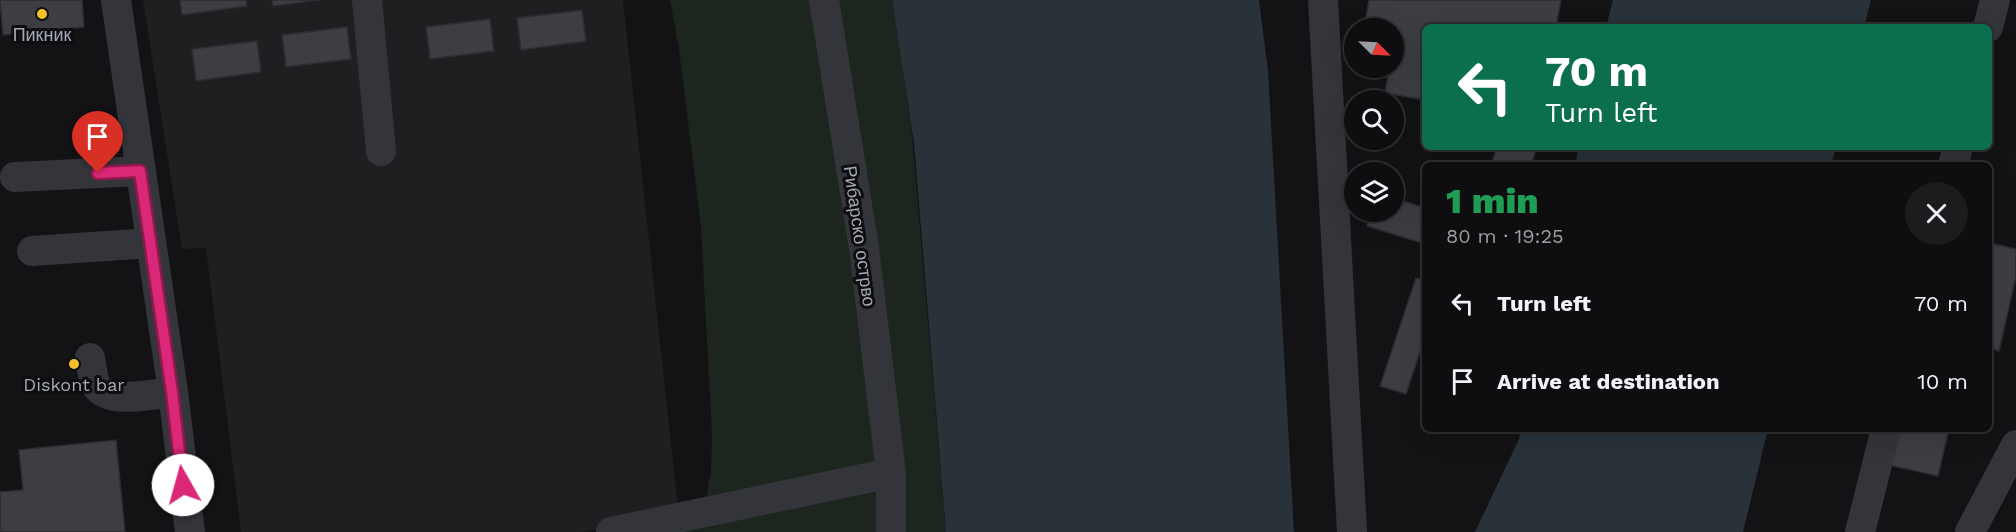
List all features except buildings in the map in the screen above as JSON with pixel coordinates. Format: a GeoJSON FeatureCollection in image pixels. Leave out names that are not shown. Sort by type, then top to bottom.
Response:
{"type":"FeatureCollection","features":[{"type":"Feature","properties":{"kind":"street"},"geometry":{"type":"LineString","coordinates":[[116,0],[190,532]]}},
{"type":"Feature","properties":{"kind":"street"},"geometry":{"type":"LineString","coordinates":[[367,0],[381,151]]}},
{"type":"Feature","properties":{"kind":"street","name":"Рибарско острво"},"geometry":{"type":"LineString","coordinates":[[824,0],[864,248],[891,473],[891,532]]}},
{"type":"Feature","properties":{"kind":"street"},"geometry":{"type":"LineString","coordinates":[[1323,0],[1352,532]]}},
{"type":"Feature","properties":{"kind":"street"},"geometry":{"type":"LineString","coordinates":[[1989,24],[1995,0]]}},
{"type":"Feature","properties":{"kind":"street"},"geometry":{"type":"LineString","coordinates":[[15,177],[140,171]]}},
{"type":"Feature","properties":{"kind":"street"},"geometry":{"type":"LineString","coordinates":[[32,251],[151,243]]}},
{"type":"Feature","properties":{"kind":"street"},"geometry":{"type":"LineString","coordinates":[[90,358],[96,385],[104,393],[123,397],[172,392]]}},
{"type":"Feature","properties":{"kind":"street"},"geometry":{"type":"LineString","coordinates":[[1860,532],[1885,432]]}},
{"type":"Feature","properties":{"kind":"street"},"geometry":{"type":"LineString","coordinates":[[1970,532],[2016,445]]}},
{"type":"Feature","properties":{"kind":"street"},"geometry":{"type":"LineString","coordinates":[[611,532],[891,473]]}},
{"type":"Feature","properties":{"kind":"shaded area"},"geometry":{"type":"Polygon","coordinates":[[[143,0],[623,0],[679,518],[580,532],[241,532],[206,248],[182,249],[143,0]]]}},
{"type":"Feature","properties":{"kind":"shaded area"},"geometry":{"type":"Polygon","coordinates":[[[670,0],[892,0],[911,125],[946,532],[675,532],[704,511],[711,471],[712,434],[701,227],[679,49],[670,0]]]}},
{"type":"Feature","properties":{"kind":"shaded area"},"geometry":{"type":"Polygon","coordinates":[[[892,0],[1259,0],[1268,71],[1294,532],[946,532],[914,143],[892,0]]]}},
{"type":"Feature","properties":{"kind":"shaded area"},"geometry":{"type":"Polygon","coordinates":[[[1613,0],[1871,0],[1865,24],[1607,24],[1613,0]]]}},
{"type":"Feature","properties":{"kind":"shaded area"},"geometry":{"type":"Polygon","coordinates":[[[1578,150],[1835,150],[1832,162],[1576,162],[1578,150]]]}},
{"type":"Feature","properties":{"kind":"shaded area"},"geometry":{"type":"Polygon","coordinates":[[[1520,432],[1767,432],[1743,532],[1475,532],[1520,432]]]}},
{"type":"Feature","properties":{"kind":"place","name":"Пикник"},"geometry":{"type":"Point","coordinates":[42,14]}},
{"type":"Feature","properties":{"kind":"place","name":"Diskont bar"},"geometry":{"type":"Point","coordinates":[74,364]}},
{"type":"Feature","properties":{"kind":"route"},"geometry":{"type":"LineString","coordinates":[[98,173],[140,171],[183,485]]}}]}
